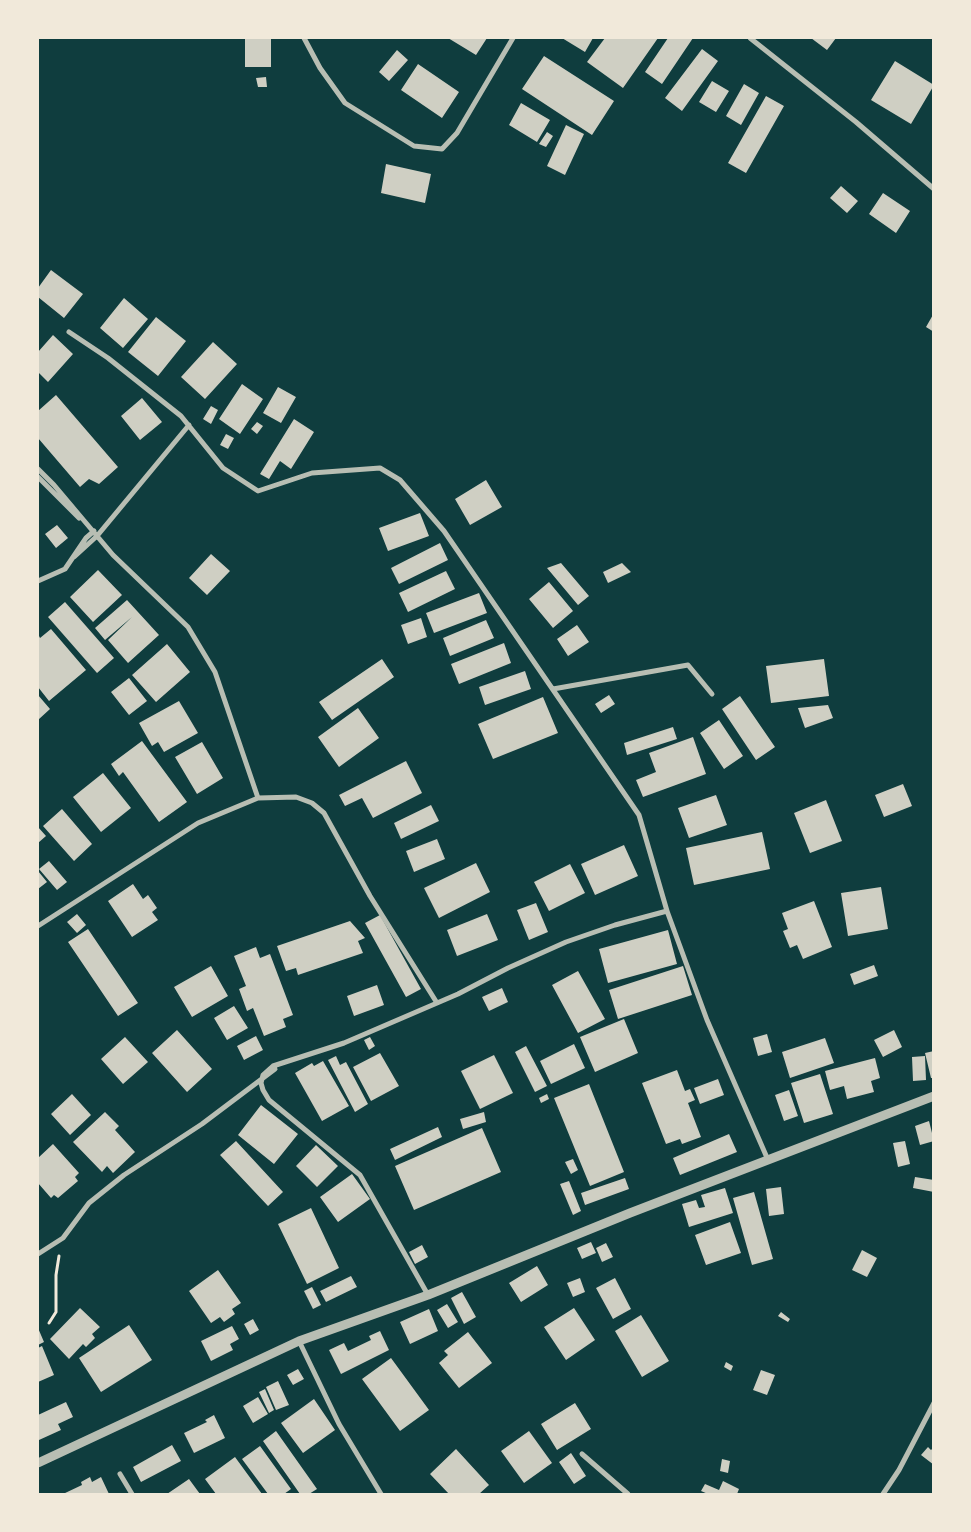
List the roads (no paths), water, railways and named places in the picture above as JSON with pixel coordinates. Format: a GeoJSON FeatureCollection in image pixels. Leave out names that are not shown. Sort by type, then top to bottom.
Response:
{"type":"FeatureCollection","features":[{"type":"Feature","properties":{"kind":"street"},"geometry":{"type":"LineString","coordinates":[[304,38],[320,68],[345,103],[414,146],[442,149],[458,133],[513,38]]}},
{"type":"Feature","properties":{"kind":"street"},"geometry":{"type":"LineString","coordinates":[[750,38],[856,122],[934,189]]}},
{"type":"Feature","properties":{"kind":"street"},"geometry":{"type":"LineString","coordinates":[[69,332],[108,358],[181,416],[223,468],[258,491],[312,472],[380,468],[400,480],[444,531],[639,815],[667,911],[707,1020],[768,1160]]}},
{"type":"Feature","properties":{"kind":"street"},"geometry":{"type":"LineString","coordinates":[[38,581],[65,569],[86,538],[95,534],[189,425]]}},
{"type":"Feature","properties":{"kind":"street"},"geometry":{"type":"LineString","coordinates":[[38,469],[54,485],[112,555],[188,628],[215,672],[258,798]]}},
{"type":"Feature","properties":{"kind":"street"},"geometry":{"type":"LineString","coordinates":[[38,477],[95,534]]}},
{"type":"Feature","properties":{"kind":"street"},"geometry":{"type":"LineString","coordinates":[[553,689],[688,665],[712,694]]}},
{"type":"Feature","properties":{"kind":"street"},"geometry":{"type":"LineString","coordinates":[[38,926],[198,823],[258,798],[296,797],[312,803],[324,813],[370,896],[437,1003]]}},
{"type":"Feature","properties":{"kind":"street"},"geometry":{"type":"LineString","coordinates":[[428,1295],[360,1175],[269,1100],[261,1083],[263,1075],[273,1066],[344,1043],[437,1003],[566,942],[614,925],[667,911]]}},
{"type":"Feature","properties":{"kind":"street"},"geometry":{"type":"LineString","coordinates":[[38,1254],[63,1238],[89,1203],[124,1175],[202,1124],[274,1070]]}},
{"type":"Feature","properties":{"kind":"street"},"geometry":{"type":"LineString","coordinates":[[38,1463],[298,1341],[428,1295],[630,1213],[934,1096]]}},
{"type":"Feature","properties":{"kind":"street"},"geometry":{"type":"LineString","coordinates":[[298,1341],[339,1424],[381,1494]]}},
{"type":"Feature","properties":{"kind":"street"},"geometry":{"type":"LineString","coordinates":[[883,1494],[934,1403]]}},
{"type":"Feature","properties":{"kind":"street"},"geometry":{"type":"LineString","coordinates":[[582,1454],[628,1494]]}},
{"type":"Feature","properties":{"kind":"street"},"geometry":{"type":"LineString","coordinates":[[120,1474],[132,1494]]}}]}
